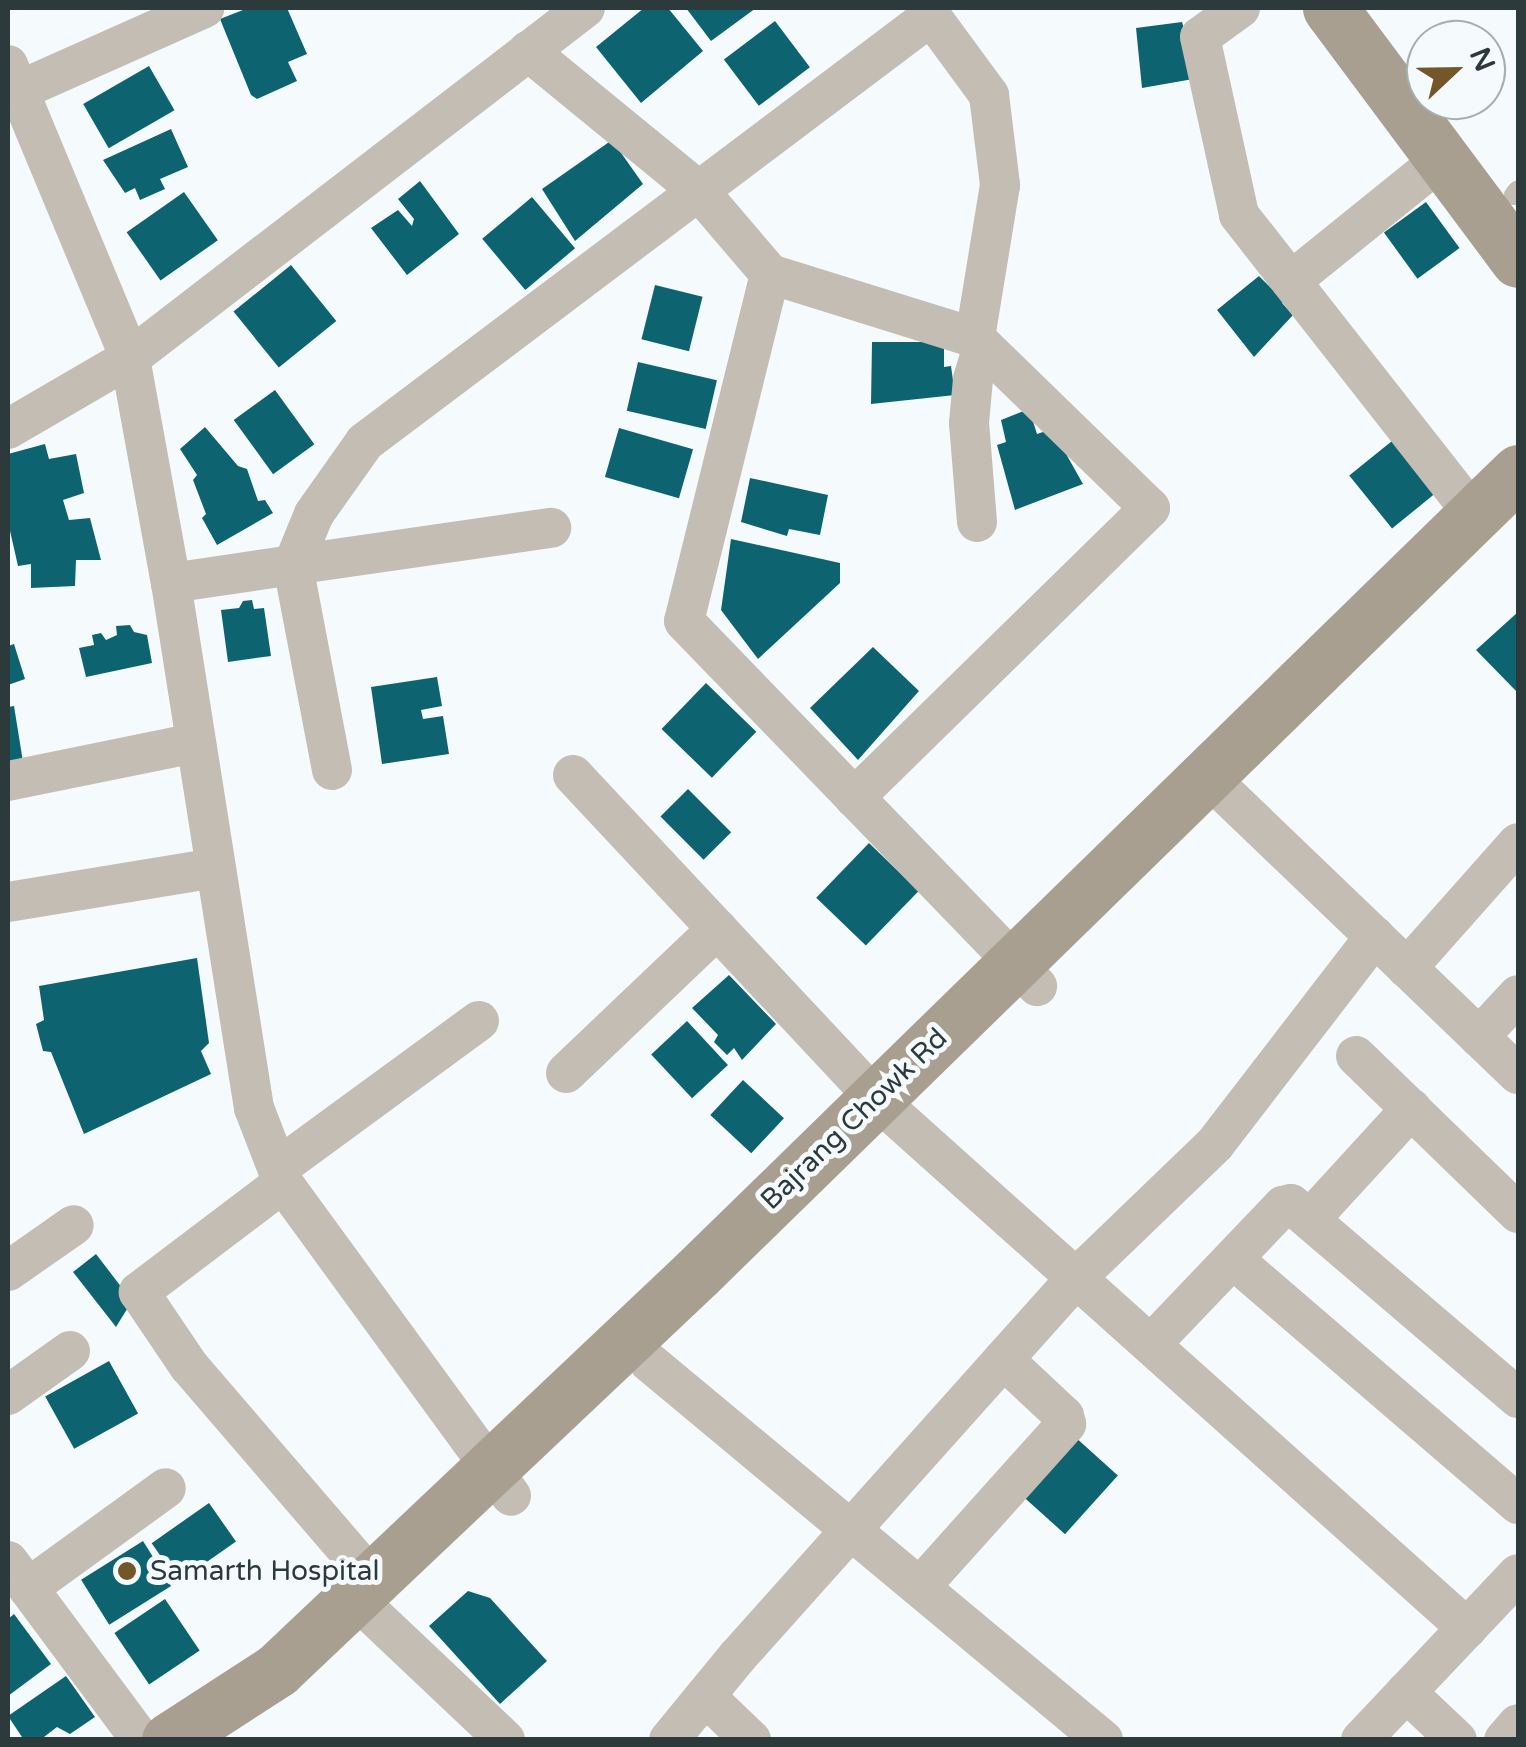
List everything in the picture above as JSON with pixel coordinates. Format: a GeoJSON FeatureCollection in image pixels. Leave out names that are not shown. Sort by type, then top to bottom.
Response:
{"type":"FeatureCollection","features":[{"type":"Feature","properties":{"kind":"street"},"geometry":{"type":"LineString","coordinates":[[204,8],[13,78],[130,358],[171,583],[254,1108],[280,1175],[501,1482]]}},
{"type":"Feature","properties":{"kind":"street"},"geometry":{"type":"LineString","coordinates":[[8,429],[130,358],[584,8]]}},
{"type":"Feature","properties":{"kind":"street"},"geometry":{"type":"LineString","coordinates":[[1240,8],[1200,37],[1239,215],[1291,282],[1496,520]]}},
{"type":"Feature","properties":{"kind":"street"},"geometry":{"type":"LineString","coordinates":[[1330,8],[1518,260]]}},
{"type":"Feature","properties":{"kind":"street"},"geometry":{"type":"LineString","coordinates":[[1376,8],[1406,51]]}},
{"type":"Feature","properties":{"kind":"street"},"geometry":{"type":"LineString","coordinates":[[332,770],[293,565],[314,514],[365,442],[932,16],[988,95],[1000,185],[969,423],[977,522]]}},
{"type":"Feature","properties":{"kind":"street"},"geometry":{"type":"LineString","coordinates":[[528,51],[699,191],[770,274],[979,342],[1150,508],[854,798]]}},
{"type":"Feature","properties":{"kind":"street"},"geometry":{"type":"LineString","coordinates":[[1458,120],[1517,195]]}},
{"type":"Feature","properties":{"kind":"street"},"geometry":{"type":"LineString","coordinates":[[1291,282],[1442,159]]}},
{"type":"Feature","properties":{"kind":"street"},"geometry":{"type":"LineString","coordinates":[[770,274],[684,621],[1026,975]]}},
{"type":"Feature","properties":{"kind":"street","name":"Bajrang Chowk Rd"},"geometry":{"type":"LineString","coordinates":[[169,1740],[277,1670],[370,1600],[501,1482],[1496,520],[1518,472]]}},
{"type":"Feature","properties":{"kind":"street"},"geometry":{"type":"LineString","coordinates":[[171,583],[551,528]]}},
{"type":"Feature","properties":{"kind":"street"},"geometry":{"type":"LineString","coordinates":[[8,780],[194,743]]}},
{"type":"Feature","properties":{"kind":"street"},"geometry":{"type":"LineString","coordinates":[[573,776],[889,1108],[1467,1628]]}},
{"type":"Feature","properties":{"kind":"street"},"geometry":{"type":"LineString","coordinates":[[1219,787],[1518,1074]]}},
{"type":"Feature","properties":{"kind":"street"},"geometry":{"type":"LineString","coordinates":[[1407,968],[1518,843]]}},
{"type":"Feature","properties":{"kind":"street"},"geometry":{"type":"LineString","coordinates":[[8,902],[214,868]]}},
{"type":"Feature","properties":{"kind":"street"},"geometry":{"type":"LineString","coordinates":[[566,1074],[717,930]]}},
{"type":"Feature","properties":{"kind":"street"},"geometry":{"type":"LineString","coordinates":[[670,1740],[850,1530],[1078,1276],[1215,1144],[1374,936]]}},
{"type":"Feature","properties":{"kind":"street"},"geometry":{"type":"LineString","coordinates":[[1479,1037],[1518,995]]}},
{"type":"Feature","properties":{"kind":"street"},"geometry":{"type":"LineString","coordinates":[[479,1022],[280,1175],[139,1292],[189,1366],[370,1600],[505,1740]]}},
{"type":"Feature","properties":{"kind":"street"},"geometry":{"type":"LineString","coordinates":[[1356,1056],[1518,1213]]}},
{"type":"Feature","properties":{"kind":"street","name":"Bajrang Chowk Rd"},"geometry":{"type":"LineString","coordinates":[[501,1482],[649,1362],[889,1108]]}},
{"type":"Feature","properties":{"kind":"street"},"geometry":{"type":"LineString","coordinates":[[1312,1218],[1411,1110]]}},
{"type":"Feature","properties":{"kind":"street"},"geometry":{"type":"LineString","coordinates":[[1152,1343],[1283,1206],[1297,1205],[1518,1398]]}},
{"type":"Feature","properties":{"kind":"street"},"geometry":{"type":"LineString","coordinates":[[8,1270],[74,1225]]}},
{"type":"Feature","properties":{"kind":"street"},"geometry":{"type":"LineString","coordinates":[[1233,1259],[1518,1504]]}},
{"type":"Feature","properties":{"kind":"street"},"geometry":{"type":"LineString","coordinates":[[8,1395],[70,1352]]}},
{"type":"Feature","properties":{"kind":"street"},"geometry":{"type":"LineString","coordinates":[[920,1587],[1066,1424],[1064,1416],[1004,1359]]}},
{"type":"Feature","properties":{"kind":"street"},"geometry":{"type":"LineString","coordinates":[[649,1362],[1103,1740]]}},
{"type":"Feature","properties":{"kind":"street"},"geometry":{"type":"LineString","coordinates":[[141,1740],[18,1574],[166,1488]]}},
{"type":"Feature","properties":{"kind":"street"},"geometry":{"type":"LineString","coordinates":[[1361,1740],[1518,1574]]}},
{"type":"Feature","properties":{"kind":"street","name":"Bajrang Chowk Rd"},"geometry":{"type":"LineString","coordinates":[[232,1740],[302,1689],[370,1600]]}},
{"type":"Feature","properties":{"kind":"street"},"geometry":{"type":"LineString","coordinates":[[1406,1692],[1458,1740]]}},
{"type":"Feature","properties":{"kind":"street"},"geometry":{"type":"LineString","coordinates":[[705,1696],[750,1740]]}},
{"type":"Feature","properties":{"kind":"street"},"geometry":{"type":"LineString","coordinates":[[1504,1740],[1518,1724]]}},
{"type":"Feature","properties":{"kind":"building"},"geometry":{"type":"Polygon","coordinates":[[[248,8],[287,8],[307,54],[288,62],[297,81],[257,99],[251,95],[220,19],[248,8]]]}},
{"type":"Feature","properties":{"kind":"building"},"geometry":{"type":"Polygon","coordinates":[[[644,8],[668,8],[703,51],[641,103],[596,47],[644,8]]]}},
{"type":"Feature","properties":{"kind":"building"},"geometry":{"type":"Polygon","coordinates":[[[686,8],[756,8],[711,41],[686,8]]]}},
{"type":"Feature","properties":{"kind":"building"},"geometry":{"type":"Polygon","coordinates":[[[775,21],[810,67],[759,106],[724,60],[775,21]]]}},
{"type":"Feature","properties":{"kind":"building"},"geometry":{"type":"Polygon","coordinates":[[[1182,22],[1199,78],[1142,88],[1136,28],[1182,22]]]}},
{"type":"Feature","properties":{"kind":"building"},"geometry":{"type":"Polygon","coordinates":[[[149,66],[174,110],[109,148],[83,104],[149,66]]]}},
{"type":"Feature","properties":{"kind":"building"},"geometry":{"type":"Polygon","coordinates":[[[171,129],[188,167],[160,179],[165,189],[140,200],[135,188],[125,193],[103,160],[171,129]]]}},
{"type":"Feature","properties":{"kind":"building"},"geometry":{"type":"Polygon","coordinates":[[[612,140],[643,184],[575,241],[542,189],[612,140]]]}},
{"type":"Feature","properties":{"kind":"building"},"geometry":{"type":"Polygon","coordinates":[[[420,181],[459,234],[407,275],[371,228],[398,210],[412,226],[414,219],[398,199],[420,181]]]}},
{"type":"Feature","properties":{"kind":"building"},"geometry":{"type":"Polygon","coordinates":[[[184,192],[218,240],[161,280],[127,232],[184,192]]]}},
{"type":"Feature","properties":{"kind":"building"},"geometry":{"type":"Polygon","coordinates":[[[532,197],[575,248],[525,290],[482,239],[532,197]]]}},
{"type":"Feature","properties":{"kind":"building"},"geometry":{"type":"Polygon","coordinates":[[[1426,202],[1460,248],[1417,279],[1384,233],[1426,202]]]}},
{"type":"Feature","properties":{"kind":"building"},"geometry":{"type":"Polygon","coordinates":[[[291,265],[336,321],[279,368],[233,312],[291,265]]]}},
{"type":"Feature","properties":{"kind":"building"},"geometry":{"type":"Polygon","coordinates":[[[1259,276],[1278,295],[1294,300],[1282,303],[1293,315],[1254,357],[1217,310],[1259,276]]]}},
{"type":"Feature","properties":{"kind":"building"},"geometry":{"type":"Polygon","coordinates":[[[655,285],[703,297],[689,351],[641,339],[655,285]]]}},
{"type":"Feature","properties":{"kind":"building"},"geometry":{"type":"Polygon","coordinates":[[[872,342],[944,342],[944,367],[951,366],[955,395],[871,404],[872,342]]]}},
{"type":"Feature","properties":{"kind":"building"},"geometry":{"type":"Polygon","coordinates":[[[638,362],[717,380],[706,429],[627,411],[638,362]]]}},
{"type":"Feature","properties":{"kind":"building"},"geometry":{"type":"Polygon","coordinates":[[[275,390],[314,444],[273,474],[234,420],[275,390]]]}},
{"type":"Feature","properties":{"kind":"building"},"geometry":{"type":"Polygon","coordinates":[[[1029,409],[1037,434],[1052,429],[1083,484],[1015,510],[997,445],[1006,442],[1001,420],[1029,409]]]}},
{"type":"Feature","properties":{"kind":"building"},"geometry":{"type":"Polygon","coordinates":[[[205,427],[238,466],[247,469],[258,501],[265,500],[273,513],[217,545],[202,518],[206,514],[193,480],[197,475],[180,449],[205,427]]]}},
{"type":"Feature","properties":{"kind":"building"},"geometry":{"type":"Polygon","coordinates":[[[619,428],[693,449],[679,498],[605,477],[619,428]]]}},
{"type":"Feature","properties":{"kind":"building"},"geometry":{"type":"Polygon","coordinates":[[[1392,441],[1435,494],[1392,528],[1349,476],[1392,441]]]}},
{"type":"Feature","properties":{"kind":"building"},"geometry":{"type":"Polygon","coordinates":[[[45,444],[49,459],[76,454],[84,493],[63,500],[69,520],[90,518],[101,560],[76,560],[75,586],[31,588],[31,564],[18,566],[8,522],[8,454],[45,444]]]}},
{"type":"Feature","properties":{"kind":"building"},"geometry":{"type":"Polygon","coordinates":[[[750,478],[828,495],[820,535],[789,529],[787,536],[741,522],[750,478]]]}},
{"type":"Feature","properties":{"kind":"building"},"geometry":{"type":"Polygon","coordinates":[[[731,539],[840,563],[840,583],[758,659],[721,610],[731,539]]]}},
{"type":"Feature","properties":{"kind":"building"},"geometry":{"type":"Polygon","coordinates":[[[252,600],[254,609],[264,608],[271,656],[228,662],[221,610],[239,608],[243,601],[252,600]]]}},
{"type":"Feature","properties":{"kind":"building"},"geometry":{"type":"Polygon","coordinates":[[[1518,612],[1518,693],[1476,650],[1518,612]]]}},
{"type":"Feature","properties":{"kind":"building"},"geometry":{"type":"Polygon","coordinates":[[[130,625],[134,632],[147,635],[152,663],[86,677],[79,648],[94,645],[92,635],[101,633],[106,640],[117,635],[116,626],[130,625]]]}},
{"type":"Feature","properties":{"kind":"building"},"geometry":{"type":"Polygon","coordinates":[[[14,644],[25,679],[8,685],[8,646],[14,644]]]}},
{"type":"Feature","properties":{"kind":"building"},"geometry":{"type":"Polygon","coordinates":[[[873,647],[919,691],[858,760],[810,708],[873,647]]]}},
{"type":"Feature","properties":{"kind":"building"},"geometry":{"type":"Polygon","coordinates":[[[437,677],[442,706],[421,710],[423,719],[443,716],[449,754],[382,764],[371,687],[437,677]]]}},
{"type":"Feature","properties":{"kind":"building"},"geometry":{"type":"Polygon","coordinates":[[[706,683],[756,732],[712,778],[662,729],[706,683]]]}},
{"type":"Feature","properties":{"kind":"building"},"geometry":{"type":"Polygon","coordinates":[[[14,706],[23,762],[8,764],[8,707],[14,706]]]}},
{"type":"Feature","properties":{"kind":"building"},"geometry":{"type":"Polygon","coordinates":[[[688,789],[731,832],[704,860],[660,817],[688,789]]]}},
{"type":"Feature","properties":{"kind":"building"},"geometry":{"type":"Polygon","coordinates":[[[869,843],[919,891],[866,946],[816,898],[869,843]]]}},
{"type":"Feature","properties":{"kind":"building"},"geometry":{"type":"Polygon","coordinates":[[[197,958],[209,1043],[201,1051],[211,1074],[84,1134],[51,1052],[43,1051],[36,1024],[44,1020],[39,986],[197,958]]]}},
{"type":"Feature","properties":{"kind":"building"},"geometry":{"type":"Polygon","coordinates":[[[729,975],[776,1024],[742,1060],[734,1048],[727,1055],[714,1042],[718,1035],[692,1008],[729,975]]]}},
{"type":"Feature","properties":{"kind":"building"},"geometry":{"type":"Polygon","coordinates":[[[687,1021],[728,1065],[692,1098],[651,1054],[687,1021]]]}},
{"type":"Feature","properties":{"kind":"building"},"geometry":{"type":"Polygon","coordinates":[[[743,1080],[784,1118],[751,1153],[710,1115],[743,1080]]]}},
{"type":"Feature","properties":{"kind":"building"},"geometry":{"type":"Polygon","coordinates":[[[96,1254],[132,1301],[116,1327],[73,1272],[96,1254]]]}},
{"type":"Feature","properties":{"kind":"building"},"geometry":{"type":"Polygon","coordinates":[[[109,1361],[138,1413],[74,1449],[45,1396],[109,1361]]]}},
{"type":"Feature","properties":{"kind":"building"},"geometry":{"type":"Polygon","coordinates":[[[1074,1436],[1118,1475],[1065,1534],[1021,1495],[1074,1436]]]}},
{"type":"Feature","properties":{"kind":"building"},"geometry":{"type":"Polygon","coordinates":[[[209,1503],[236,1542],[179,1582],[152,1543],[209,1503]]]}},
{"type":"Feature","properties":{"kind":"building"},"geometry":{"type":"Polygon","coordinates":[[[143,1541],[171,1586],[109,1625],[81,1580],[143,1541]]]}},
{"type":"Feature","properties":{"kind":"building"},"geometry":{"type":"Polygon","coordinates":[[[468,1591],[490,1598],[547,1661],[500,1704],[429,1626],[468,1591]]]}},
{"type":"Feature","properties":{"kind":"building"},"geometry":{"type":"Polygon","coordinates":[[[165,1599],[200,1650],[149,1685],[114,1633],[165,1599]]]}},
{"type":"Feature","properties":{"kind":"building"},"geometry":{"type":"Polygon","coordinates":[[[14,1614],[51,1664],[8,1696],[8,1619],[14,1614]]]}},
{"type":"Feature","properties":{"kind":"building"},"geometry":{"type":"Polygon","coordinates":[[[66,1676],[95,1717],[70,1734],[57,1727],[40,1740],[24,1740],[8,1716],[66,1676]]]}},
{"type":"Feature","properties":{"kind":"place","name":"Samarth Hospital"},"geometry":{"type":"Point","coordinates":[127,1571]}}]}
